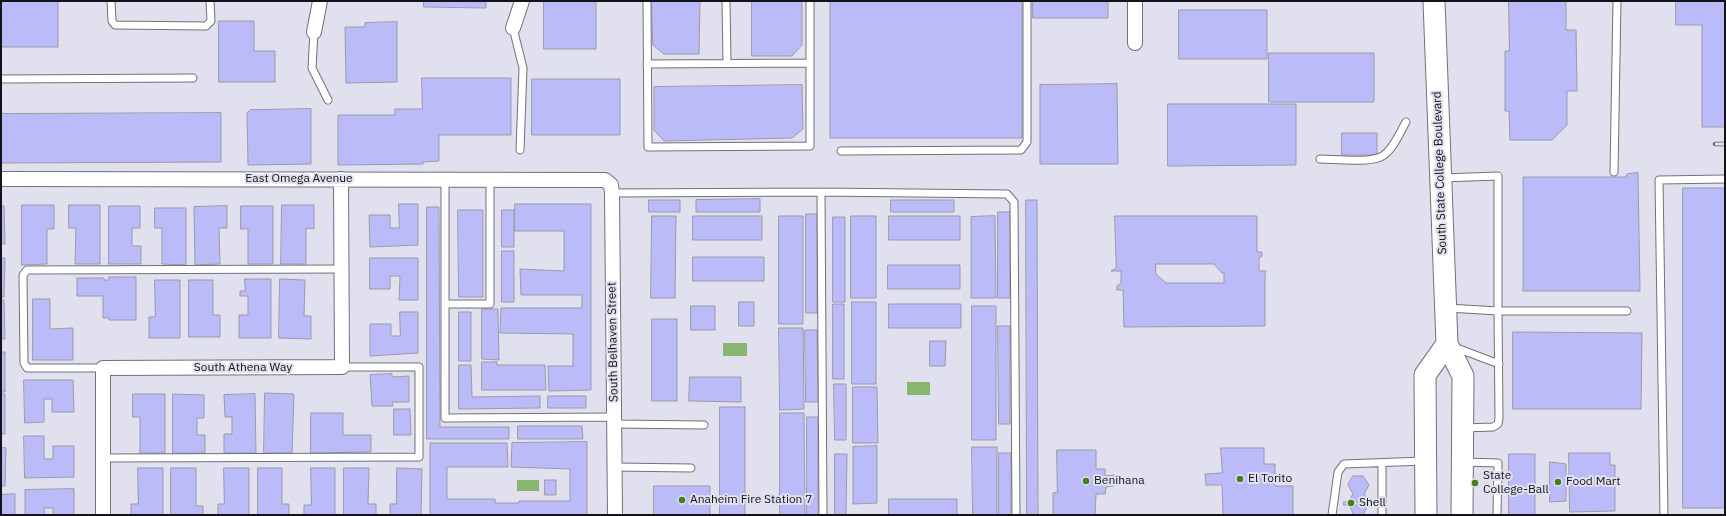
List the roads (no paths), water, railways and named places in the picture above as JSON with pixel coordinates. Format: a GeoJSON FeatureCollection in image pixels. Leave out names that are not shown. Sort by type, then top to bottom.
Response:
{"type":"FeatureCollection","features":[{"type":"Feature","properties":{"kind":"main road","name":"South State College Boulevard"},"geometry":{"type":"LineString","coordinates":[[1434,1],[1447,344],[1462,376],[1462,515]]}},
{"type":"Feature","properties":{"kind":"main road"},"geometry":{"type":"LineString","coordinates":[[1426,515],[1425,375],[1447,344]]}},
{"type":"Feature","properties":{"kind":"street"},"geometry":{"type":"LineString","coordinates":[[314,32],[320,1]]}},
{"type":"Feature","properties":{"kind":"street"},"geometry":{"type":"LineString","coordinates":[[513,28],[522,1]]}},
{"type":"Feature","properties":{"kind":"street"},"geometry":{"type":"LineString","coordinates":[[1135,1],[1135,43]]}},
{"type":"Feature","properties":{"kind":"street","name":"East Omega Avenue"},"geometry":{"type":"LineString","coordinates":[[1,179],[605,180],[611,185],[612,193]]}},
{"type":"Feature","properties":{"kind":"street"},"geometry":{"type":"LineString","coordinates":[[341,180],[342,367]]}},
{"type":"Feature","properties":{"kind":"street","name":"South Belhaven Street"},"geometry":{"type":"LineString","coordinates":[[612,193],[615,515]]}},
{"type":"Feature","properties":{"kind":"street","name":"South Athena Way"},"geometry":{"type":"LineString","coordinates":[[102,368],[342,367]]}},
{"type":"Feature","properties":{"kind":"street"},"geometry":{"type":"LineString","coordinates":[[102,368],[103,515]]}},
{"type":"Feature","properties":{"kind":"lane"},"geometry":{"type":"LineString","coordinates":[[112,1],[112,21],[115,25],[206,26],[211,21],[210,1]]}},
{"type":"Feature","properties":{"kind":"lane"},"geometry":{"type":"LineString","coordinates":[[647,1],[648,147],[810,146],[810,1]]}},
{"type":"Feature","properties":{"kind":"lane"},"geometry":{"type":"LineString","coordinates":[[726,1],[727,64]]}},
{"type":"Feature","properties":{"kind":"lane"},"geometry":{"type":"LineString","coordinates":[[841,151],[1021,150],[1026,142],[1027,1]]}},
{"type":"Feature","properties":{"kind":"lane"},"geometry":{"type":"LineString","coordinates":[[1614,172],[1617,1]]}},
{"type":"Feature","properties":{"kind":"lane"},"geometry":{"type":"LineString","coordinates":[[513,28],[523,68],[520,150]]}},
{"type":"Feature","properties":{"kind":"lane"},"geometry":{"type":"LineString","coordinates":[[314,32],[312,68],[328,100]]}},
{"type":"Feature","properties":{"kind":"lane"},"geometry":{"type":"LineString","coordinates":[[647,64],[810,63]]}},
{"type":"Feature","properties":{"kind":"lane"},"geometry":{"type":"LineString","coordinates":[[1,79],[193,78]]}},
{"type":"Feature","properties":{"kind":"lane"},"geometry":{"type":"LineString","coordinates":[[1320,160],[1375,160],[1384,156],[1406,122]]}},
{"type":"Feature","properties":{"kind":"lane"},"geometry":{"type":"LineString","coordinates":[[1440,178],[1498,176],[1498,424],[1493,427],[1462,428]]}},
{"type":"Feature","properties":{"kind":"lane"},"geometry":{"type":"LineString","coordinates":[[1664,515],[1659,180],[1725,179]]}},
{"type":"Feature","properties":{"kind":"lane"},"geometry":{"type":"LineString","coordinates":[[444,180],[445,418],[614,421],[704,425]]}},
{"type":"Feature","properties":{"kind":"lane"},"geometry":{"type":"LineString","coordinates":[[445,304],[490,304],[490,180]]}},
{"type":"Feature","properties":{"kind":"lane"},"geometry":{"type":"LineString","coordinates":[[821,192],[823,515]]}},
{"type":"Feature","properties":{"kind":"lane"},"geometry":{"type":"LineString","coordinates":[[612,193],[821,192],[1006,194],[1014,202],[1016,515]]}},
{"type":"Feature","properties":{"kind":"lane"},"geometry":{"type":"LineString","coordinates":[[102,368],[27,368],[25,366],[23,275],[27,270],[342,269]]}},
{"type":"Feature","properties":{"kind":"lane"},"geometry":{"type":"LineString","coordinates":[[1446,308],[1498,311],[1627,311]]}},
{"type":"Feature","properties":{"kind":"lane"},"geometry":{"type":"LineString","coordinates":[[1447,344],[1499,364]]}},
{"type":"Feature","properties":{"kind":"lane"},"geometry":{"type":"LineString","coordinates":[[103,458],[419,457],[419,367],[342,367]]}},
{"type":"Feature","properties":{"kind":"lane"},"geometry":{"type":"LineString","coordinates":[[1332,515],[1338,472],[1344,464],[1425,461]]}},
{"type":"Feature","properties":{"kind":"lane"},"geometry":{"type":"LineString","coordinates":[[1462,462],[1498,463],[1497,515]]}},
{"type":"Feature","properties":{"kind":"lane"},"geometry":{"type":"LineString","coordinates":[[1382,463],[1382,515]]}},
{"type":"Feature","properties":{"kind":"lane"},"geometry":{"type":"LineString","coordinates":[[615,467],[691,468]]}},
{"type":"Feature","properties":{"kind":"railway"},"geometry":{"type":"LineString","coordinates":[[1715,144],[1725,144]]}},
{"type":"Feature","properties":{"kind":"place","name":"El Torito"},"geometry":{"type":"Point","coordinates":[1240,479]}},
{"type":"Feature","properties":{"kind":"place","name":"Benihana"},"geometry":{"type":"Point","coordinates":[1086,481]}},
{"type":"Feature","properties":{"kind":"place","name":"Food Mart"},"geometry":{"type":"Point","coordinates":[1558,482]}},
{"type":"Feature","properties":{"kind":"place","name":"State College-Ball"},"geometry":{"type":"Point","coordinates":[1475,483]}},
{"type":"Feature","properties":{"kind":"place","name":"Anaheim Fire Station 7"},"geometry":{"type":"Point","coordinates":[682,500]}},
{"type":"Feature","properties":{"kind":"place","name":"Shell"},"geometry":{"type":"Point","coordinates":[1351,503]}}]}
